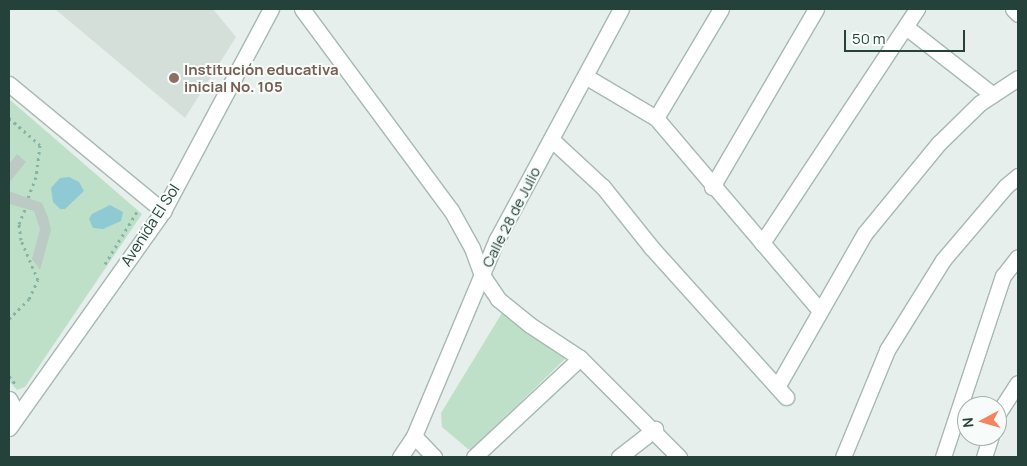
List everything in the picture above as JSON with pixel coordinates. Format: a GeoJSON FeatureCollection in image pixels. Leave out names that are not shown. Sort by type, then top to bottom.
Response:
{"type":"FeatureCollection","features":[{"type":"Feature","properties":{"kind":"street","name":"Avenida El Sol"},"geometry":{"type":"LineString","coordinates":[[9,428],[163,210],[271,9]]}},
{"type":"Feature","properties":{"kind":"street"},"geometry":{"type":"LineString","coordinates":[[302,9],[451,210],[472,248],[482,275],[498,299],[530,325],[580,358],[654,429],[679,457]]}},
{"type":"Feature","properties":{"kind":"street","name":"Calle 28 de Julio"},"geometry":{"type":"LineString","coordinates":[[400,457],[414,436],[497,239],[621,9]]}},
{"type":"Feature","properties":{"kind":"street"},"geometry":{"type":"LineString","coordinates":[[656,118],[720,9]]}},
{"type":"Feature","properties":{"kind":"street"},"geometry":{"type":"LineString","coordinates":[[712,187],[816,9]]}},
{"type":"Feature","properties":{"kind":"street"},"geometry":{"type":"LineString","coordinates":[[762,243],[917,9]]}},
{"type":"Feature","properties":{"kind":"street"},"geometry":{"type":"LineString","coordinates":[[1013,9],[1018,14]]}},
{"type":"Feature","properties":{"kind":"street"},"geometry":{"type":"LineString","coordinates":[[906,27],[993,95]]}},
{"type":"Feature","properties":{"kind":"street"},"geometry":{"type":"LineString","coordinates":[[585,76],[656,118],[712,187],[820,311]]}},
{"type":"Feature","properties":{"kind":"street"},"geometry":{"type":"LineString","coordinates":[[551,139],[603,187],[651,247],[782,392],[820,311],[865,233],[938,143],[993,95],[1018,78]]}},
{"type":"Feature","properties":{"kind":"street"},"geometry":{"type":"LineString","coordinates":[[9,84],[163,210]]}},
{"type":"Feature","properties":{"kind":"street"},"geometry":{"type":"LineString","coordinates":[[844,457],[892,342],[943,260],[1006,186],[1018,176]]}},
{"type":"Feature","properties":{"kind":"street"},"geometry":{"type":"LineString","coordinates":[[943,457],[1002,276],[1018,257]]}},
{"type":"Feature","properties":{"kind":"street"},"geometry":{"type":"LineString","coordinates":[[474,457],[580,358]]}},
{"type":"Feature","properties":{"kind":"street"},"geometry":{"type":"LineString","coordinates":[[1007,400],[1018,383]]}},
{"type":"Feature","properties":{"kind":"street"},"geometry":{"type":"LineString","coordinates":[[9,399],[18,414]]}},
{"type":"Feature","properties":{"kind":"street"},"geometry":{"type":"LineString","coordinates":[[619,457],[654,429]]}},
{"type":"Feature","properties":{"kind":"street"},"geometry":{"type":"LineString","coordinates":[[414,436],[434,457]]}},
{"type":"Feature","properties":{"kind":"path"},"geometry":{"type":"LineString","coordinates":[[9,118],[40,145],[36,176],[28,198]]}},
{"type":"Feature","properties":{"kind":"path"},"geometry":{"type":"LineString","coordinates":[[9,319],[29,299],[38,280],[21,240],[19,224],[25,209]]}},
{"type":"Feature","properties":{"kind":"shaded area","name":"Institución educativa inicial No. 105"},"geometry":{"type":"Polygon","coordinates":[[[55,9],[213,9],[236,37],[185,118],[55,9]]]}},
{"type":"Feature","properties":{"kind":"green space"},"geometry":{"type":"Polygon","coordinates":[[[9,99],[142,214],[25,387],[17,390],[9,381],[9,99]]]}},
{"type":"Feature","properties":{"kind":"green space"},"geometry":{"type":"Polygon","coordinates":[[[502,313],[565,359],[472,449],[468,449],[442,427],[441,413],[502,313]]]}},
{"type":"Feature","properties":{"kind":"water"},"geometry":{"type":"Polygon","coordinates":[[[69,177],[79,182],[84,191],[65,209],[60,209],[53,202],[51,188],[60,178],[69,177]]]}},
{"type":"Feature","properties":{"kind":"water"},"geometry":{"type":"Polygon","coordinates":[[[110,205],[123,212],[121,221],[103,229],[93,228],[89,219],[92,214],[110,205]]]}},
{"type":"Feature","properties":{"kind":"building"},"geometry":{"type":"Polygon","coordinates":[[[17,154],[26,162],[9,183],[9,164],[17,154]]]}},
{"type":"Feature","properties":{"kind":"building"},"geometry":{"type":"Polygon","coordinates":[[[9,191],[42,203],[48,217],[51,230],[40,270],[32,259],[40,229],[34,211],[9,204],[9,191]]]}},
{"type":"Feature","properties":{"kind":"place","name":"Institución educativa inicial No. 105"},"geometry":{"type":"Point","coordinates":[174,78]}}]}
